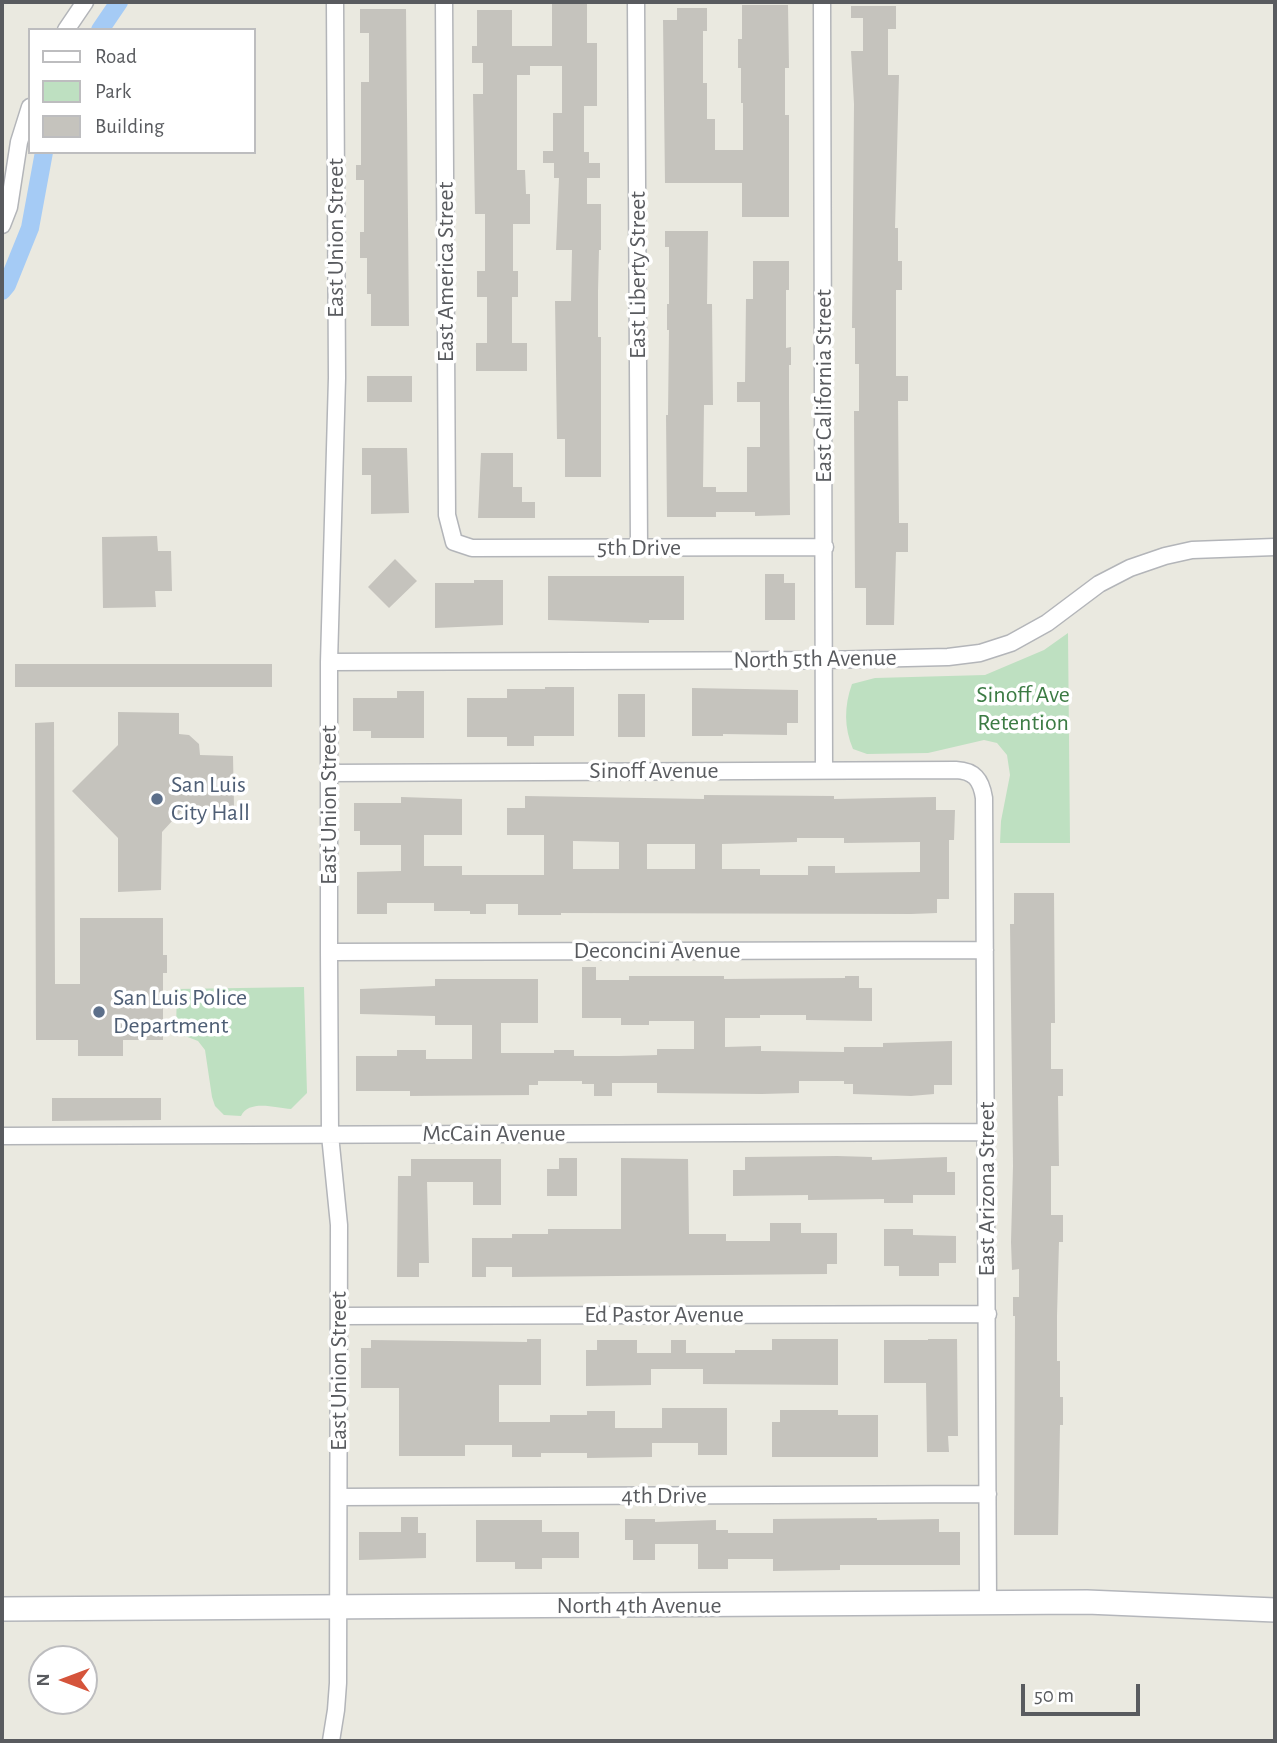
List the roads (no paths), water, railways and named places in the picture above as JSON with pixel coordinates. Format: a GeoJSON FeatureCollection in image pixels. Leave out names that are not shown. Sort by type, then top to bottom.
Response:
{"type":"FeatureCollection","features":[{"type":"Feature","properties":{"kind":"street"},"geometry":{"type":"LineString","coordinates":[[67,28],[85,2]]}},
{"type":"Feature","properties":{"kind":"street","name":"East Union Street"},"geometry":{"type":"LineString","coordinates":[[331,1741],[337,1710],[340,1316],[339,1225],[330,1135],[329,952],[329,662],[337,378],[335,2]]}},
{"type":"Feature","properties":{"kind":"street","name":"East America Street"},"geometry":{"type":"LineString","coordinates":[[444,2],[447,515],[454,542]]}},
{"type":"Feature","properties":{"kind":"street","name":"East Liberty Street"},"geometry":{"type":"LineString","coordinates":[[636,2],[639,548]]}},
{"type":"Feature","properties":{"kind":"street","name":"East California Street"},"geometry":{"type":"LineString","coordinates":[[822,2],[824,770]]}},
{"type":"Feature","properties":{"kind":"street"},"geometry":{"type":"LineString","coordinates":[[2,225],[9,207],[19,142],[28,113]]}},
{"type":"Feature","properties":{"kind":"street","name":"5th Drive"},"geometry":{"type":"LineString","coordinates":[[454,542],[472,548],[825,547]]}},
{"type":"Feature","properties":{"kind":"street","name":"North 5th Avenue"},"geometry":{"type":"LineString","coordinates":[[329,662],[948,657],[980,653],[1011,643],[1047,623],[1099,584],[1130,568],[1165,556],[1192,551],[1275,547]]}},
{"type":"Feature","properties":{"kind":"street","name":"Sinoff Avenue"},"geometry":{"type":"LineString","coordinates":[[329,773],[956,770],[971,772],[976,776]]}},
{"type":"Feature","properties":{"kind":"street","name":"East Arizona Street"},"geometry":{"type":"LineString","coordinates":[[976,776],[985,798],[988,1604]]}},
{"type":"Feature","properties":{"kind":"street","name":"Deconcini Avenue"},"geometry":{"type":"LineString","coordinates":[[329,952],[985,950]]}},
{"type":"Feature","properties":{"kind":"street","name":"McCain Avenue"},"geometry":{"type":"LineString","coordinates":[[2,1136],[986,1132]]}},
{"type":"Feature","properties":{"kind":"street","name":"Ed Pastor Avenue"},"geometry":{"type":"LineString","coordinates":[[340,1316],[988,1314]]}},
{"type":"Feature","properties":{"kind":"street","name":"4th Drive"},"geometry":{"type":"LineString","coordinates":[[339,1497],[988,1494]]}},
{"type":"Feature","properties":{"kind":"street","name":"North 4th Avenue"},"geometry":{"type":"LineString","coordinates":[[2,1609],[1087,1602],[1275,1610]]}},
{"type":"Feature","properties":{"kind":"waterway"},"geometry":{"type":"LineString","coordinates":[[101,28],[119,2]]}},
{"type":"Feature","properties":{"kind":"waterway"},"geometry":{"type":"LineString","coordinates":[[2,291],[7,285],[30,228],[44,154]]}},
{"type":"Feature","properties":{"kind":"place","name":"San Luis City Hall"},"geometry":{"type":"Point","coordinates":[157,799]}},
{"type":"Feature","properties":{"kind":"place","name":"San Luis Police Department"},"geometry":{"type":"Point","coordinates":[99,1012]}},
{"type":"Feature","properties":{"kind":"park label","name":"Sinoff Ave Retention"},"geometry":{"type":"Point","coordinates":[1023,709]}}]}
